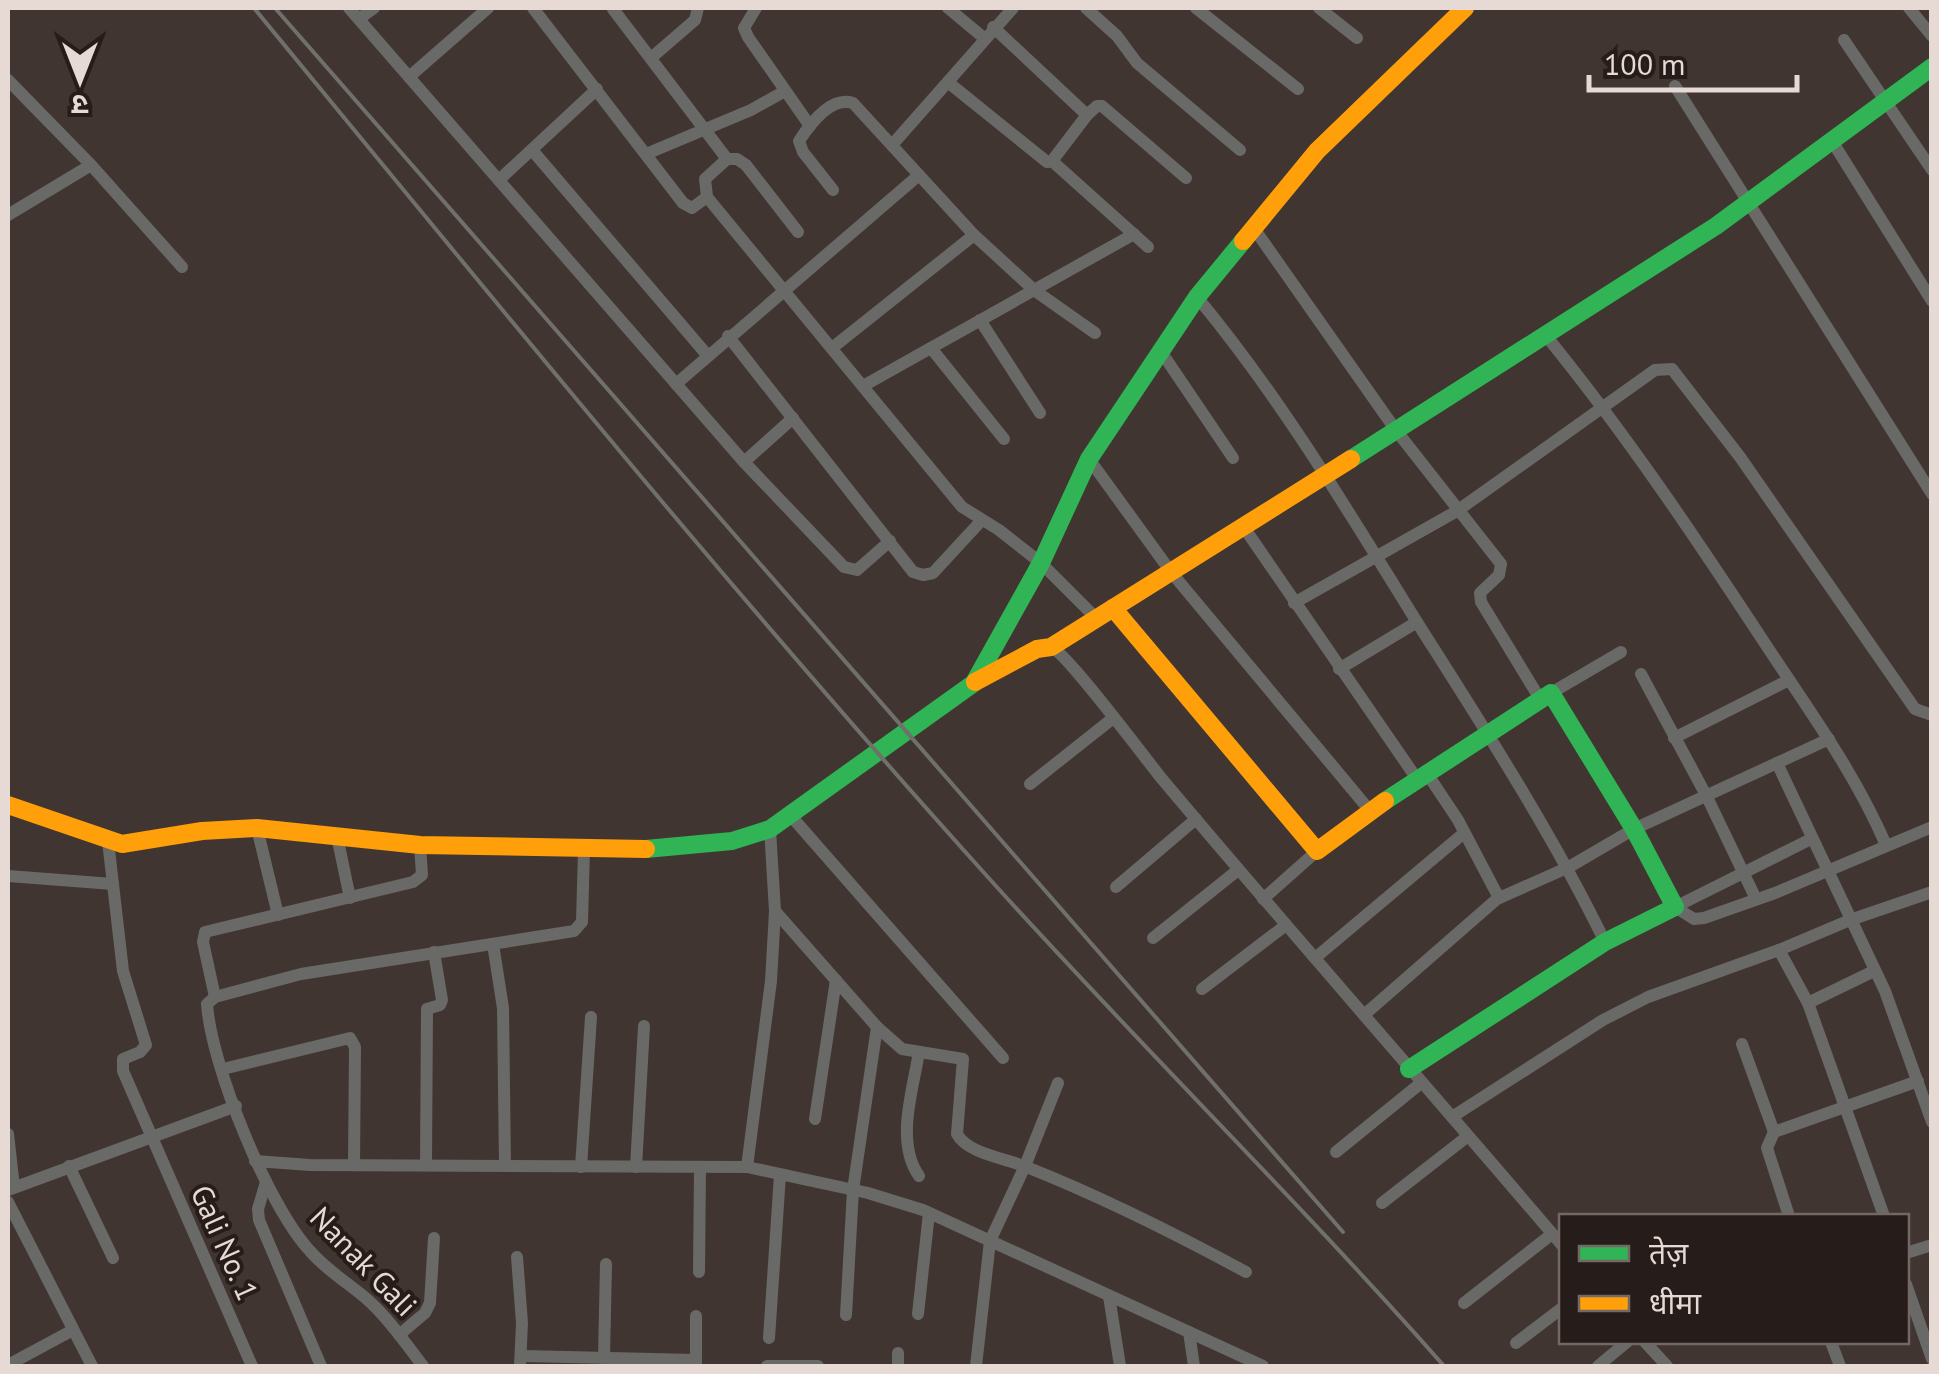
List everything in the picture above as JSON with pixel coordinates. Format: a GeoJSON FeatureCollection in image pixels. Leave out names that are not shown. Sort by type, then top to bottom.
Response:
{"type":"FeatureCollection","features":[{"type":"Feature","properties":{"kind":"street"},"geometry":{"type":"LineString","coordinates":[[350,8],[744,462],[846,569],[857,570],[890,541]]}},
{"type":"Feature","properties":{"kind":"street"},"geometry":{"type":"LineString","coordinates":[[360,19],[374,8]]}},
{"type":"Feature","properties":{"kind":"street"},"geometry":{"type":"LineString","coordinates":[[409,76],[488,8]]}},
{"type":"Feature","properties":{"kind":"street"},"geometry":{"type":"LineString","coordinates":[[533,8],[685,205],[695,207],[707,197]]}},
{"type":"Feature","properties":{"kind":"street"},"geometry":{"type":"LineString","coordinates":[[651,58],[695,20],[698,8]]}},
{"type":"Feature","properties":{"kind":"street"},"geometry":{"type":"LineString","coordinates":[[756,8],[745,32],[810,126]]}},
{"type":"Feature","properties":{"kind":"street"},"geometry":{"type":"LineString","coordinates":[[948,8],[989,32],[1087,115]]}},
{"type":"Feature","properties":{"kind":"street"},"geometry":{"type":"LineString","coordinates":[[892,145],[1013,8]]}},
{"type":"Feature","properties":{"kind":"street"},"geometry":{"type":"LineString","coordinates":[[1086,8],[1117,36],[1137,63],[1240,150]]}},
{"type":"Feature","properties":{"kind":"street"},"geometry":{"type":"LineString","coordinates":[[1196,8],[1298,89]]}},
{"type":"Feature","properties":{"kind":"street"},"geometry":{"type":"LineString","coordinates":[[1319,8],[1357,38]]}},
{"type":"Feature","properties":{"kind":"street"},"geometry":{"type":"LineString","coordinates":[[974,683],[1034,558],[1089,459],[1198,297],[1316,151],[1465,8]]}},
{"type":"Feature","properties":{"kind":"street"},"geometry":{"type":"LineString","coordinates":[[1909,8],[1932,36]]}},
{"type":"Feature","properties":{"kind":"street"},"geometry":{"type":"LineString","coordinates":[[613,9],[728,160]]}},
{"type":"Feature","properties":{"kind":"street"},"geometry":{"type":"LineString","coordinates":[[1844,40],[1932,170]]}},
{"type":"Feature","properties":{"kind":"street"},"geometry":{"type":"LineString","coordinates":[[8,806],[108,841],[145,842],[202,831],[256,828],[420,845],[657,849],[732,840],[770,829],[974,683],[1037,649],[1050,647],[1547,337],[1748,203],[1932,67]]}},
{"type":"Feature","properties":{"kind":"street"},"geometry":{"type":"LineString","coordinates":[[8,80],[182,267]]}},
{"type":"Feature","properties":{"kind":"street"},"geometry":{"type":"LineString","coordinates":[[950,83],[1043,161],[1052,160],[1087,115],[1102,106],[1186,178]]}},
{"type":"Feature","properties":{"kind":"street"},"geometry":{"type":"LineString","coordinates":[[1675,86],[1932,494]]}},
{"type":"Feature","properties":{"kind":"street"},"geometry":{"type":"LineString","coordinates":[[498,180],[597,89]]}},
{"type":"Feature","properties":{"kind":"street"},"geometry":{"type":"LineString","coordinates":[[646,154],[751,110],[785,91]]}},
{"type":"Feature","properties":{"kind":"street"},"geometry":{"type":"LineString","coordinates":[[833,190],[799,146],[810,126],[833,104],[845,100],[853,103],[974,236],[1034,290],[1094,333]]}},
{"type":"Feature","properties":{"kind":"street"},"geometry":{"type":"LineString","coordinates":[[1832,141],[1932,301]]}},
{"type":"Feature","properties":{"kind":"street"},"geometry":{"type":"LineString","coordinates":[[532,150],[708,356]]}},
{"type":"Feature","properties":{"kind":"street"},"geometry":{"type":"LineString","coordinates":[[798,232],[746,165],[736,158],[705,179],[707,197],[962,507],[1000,530],[1034,558],[1096,619]]}},
{"type":"Feature","properties":{"kind":"street"},"geometry":{"type":"LineString","coordinates":[[1052,160],[1148,247]]}},
{"type":"Feature","properties":{"kind":"street"},"geometry":{"type":"LineString","coordinates":[[8,215],[91,165]]}},
{"type":"Feature","properties":{"kind":"street"},"geometry":{"type":"LineString","coordinates":[[676,384],[919,175]]}},
{"type":"Feature","properties":{"kind":"street"},"geometry":{"type":"LineString","coordinates":[[1253,227],[1396,429],[1501,564],[1499,575],[1480,593],[1481,602],[1634,829],[1675,907],[1698,919],[1932,827]]}},
{"type":"Feature","properties":{"kind":"street"},"geometry":{"type":"LineString","coordinates":[[863,386],[1134,234]]}},
{"type":"Feature","properties":{"kind":"street"},"geometry":{"type":"LineString","coordinates":[[832,348],[974,236]]}},
{"type":"Feature","properties":{"kind":"street"},"geometry":{"type":"LineString","coordinates":[[1198,297],[1239,348],[1376,556],[1569,867],[1605,942]]}},
{"type":"Feature","properties":{"kind":"street"},"geometry":{"type":"LineString","coordinates":[[980,320],[1040,413]]}},
{"type":"Feature","properties":{"kind":"street"},"geometry":{"type":"LineString","coordinates":[[728,336],[914,572],[928,574],[981,521]]}},
{"type":"Feature","properties":{"kind":"street"},"geometry":{"type":"LineString","coordinates":[[1547,337],[1604,407],[1682,518],[1829,739],[1867,802],[1886,845]]}},
{"type":"Feature","properties":{"kind":"street"},"geometry":{"type":"LineString","coordinates":[[931,348],[1004,439]]}},
{"type":"Feature","properties":{"kind":"street"},"geometry":{"type":"LineString","coordinates":[[1160,350],[1233,458]]}},
{"type":"Feature","properties":{"kind":"street"},"geometry":{"type":"LineString","coordinates":[[1294,603],[1457,511],[1655,370],[1672,369],[1680,375],[1915,708],[1932,715]]}},
{"type":"Feature","properties":{"kind":"street"},"geometry":{"type":"LineString","coordinates":[[744,462],[793,418]]}},
{"type":"Feature","properties":{"kind":"street"},"geometry":{"type":"LineString","coordinates":[[1089,459],[1171,572],[1371,812]]}},
{"type":"Feature","properties":{"kind":"street"},"geometry":{"type":"LineString","coordinates":[[1242,526],[1339,669],[1464,833],[1499,898]]}},
{"type":"Feature","properties":{"kind":"street"},"geometry":{"type":"LineString","coordinates":[[1113,608],[1317,851]]}},
{"type":"Feature","properties":{"kind":"street"},"geometry":{"type":"LineString","coordinates":[[1339,669],[1417,622]]}},
{"type":"Feature","properties":{"kind":"street"},"geometry":{"type":"LineString","coordinates":[[1050,647],[1066,657],[1112,719],[1238,870],[1557,1240],[1464,1303]]}},
{"type":"Feature","properties":{"kind":"street"},"geometry":{"type":"LineString","coordinates":[[1263,899],[1317,851],[1422,776],[1621,652]]}},
{"type":"Feature","properties":{"kind":"street"},"geometry":{"type":"LineString","coordinates":[[1641,674],[1708,796],[1756,899]]}},
{"type":"Feature","properties":{"kind":"street"},"geometry":{"type":"LineString","coordinates":[[1674,738],[1789,680]]}},
{"type":"Feature","properties":{"kind":"street"},"geometry":{"type":"LineString","coordinates":[[1030,784],[1112,719]]}},
{"type":"Feature","properties":{"kind":"street"},"geometry":{"type":"LineString","coordinates":[[1364,1015],[1499,898],[1569,867],[1634,829],[1829,739]]}},
{"type":"Feature","properties":{"kind":"street"},"geometry":{"type":"LineString","coordinates":[[1778,763],[1885,991],[1932,1122]]}},
{"type":"Feature","properties":{"kind":"street"},"geometry":{"type":"LineString","coordinates":[[792,816],[1003,1058]]}},
{"type":"Feature","properties":{"kind":"street"},"geometry":{"type":"LineString","coordinates":[[1116,886],[1196,819]]}},
{"type":"Feature","properties":{"kind":"street"},"geometry":{"type":"LineString","coordinates":[[256,828],[278,915]]}},
{"type":"Feature","properties":{"kind":"street"},"geometry":{"type":"LineString","coordinates":[[747,1168],[771,981],[775,911],[770,829]]}},
{"type":"Feature","properties":{"kind":"street"},"geometry":{"type":"LineString","coordinates":[[1315,958],[1464,833]]}},
{"type":"Feature","properties":{"kind":"street"},"geometry":{"type":"LineString","coordinates":[[337,836],[350,898]]}},
{"type":"Feature","properties":{"kind":"street"},"geometry":{"type":"LineString","coordinates":[[1336,1152],[1415,1076],[1605,942],[1811,838]]}},
{"type":"Feature","properties":{"kind":"street"},"geometry":{"type":"LineString","coordinates":[[8,876],[113,884],[108,841]]}},
{"type":"Feature","properties":{"kind":"street"},"geometry":{"type":"LineString","coordinates":[[420,845],[419,879],[205,932],[203,942],[216,997],[301,974],[578,928],[584,850]]}},
{"type":"Feature","properties":{"kind":"street"},"geometry":{"type":"LineString","coordinates":[[1154,938],[1238,870]]}},
{"type":"Feature","properties":{"kind":"street","name":"Gali No. 1"},"geometry":{"type":"LineString","coordinates":[[113,884],[126,983],[146,1045],[140,1052],[126,1056],[122,1066],[252,1366]]}},
{"type":"Feature","properties":{"kind":"street"},"geometry":{"type":"LineString","coordinates":[[1452,1118],[1602,1020],[1648,997],[1932,892]]}},
{"type":"Feature","properties":{"kind":"street"},"geometry":{"type":"LineString","coordinates":[[775,911],[877,1027],[902,1049],[963,1058],[956,1134],[960,1140],[1185,1238],[1246,1272]]}},
{"type":"Feature","properties":{"kind":"street"},"geometry":{"type":"LineString","coordinates":[[1202,990],[1286,925]]}},
{"type":"Feature","properties":{"kind":"street"},"geometry":{"type":"LineString","coordinates":[[492,944],[503,1008],[505,1166]]}},
{"type":"Feature","properties":{"kind":"street"},"geometry":{"type":"LineString","coordinates":[[1779,950],[1808,1003],[1883,1214]]}},
{"type":"Feature","properties":{"kind":"street"},"geometry":{"type":"LineString","coordinates":[[426,1164],[427,1009],[440,1005],[442,1000],[434,952]]}},
{"type":"Feature","properties":{"kind":"street"},"geometry":{"type":"LineString","coordinates":[[1808,1003],[1874,971]]}},
{"type":"Feature","properties":{"kind":"street"},"geometry":{"type":"LineString","coordinates":[[815,1119],[836,980]]}},
{"type":"Feature","properties":{"kind":"street","name":"Nanak Gali"},"geometry":{"type":"LineString","coordinates":[[216,997],[206,1008],[223,1069],[255,1161],[290,1226],[308,1249],[370,1302],[423,1366]]}},
{"type":"Feature","properties":{"kind":"street"},"geometry":{"type":"LineString","coordinates":[[580,1167],[591,1017]]}},
{"type":"Feature","properties":{"kind":"street"},"geometry":{"type":"LineString","coordinates":[[636,1167],[644,1026]]}},
{"type":"Feature","properties":{"kind":"street"},"geometry":{"type":"LineString","coordinates":[[846,1314],[853,1190],[877,1027]]}},
{"type":"Feature","properties":{"kind":"street"},"geometry":{"type":"LineString","coordinates":[[223,1069],[350,1038],[355,1047],[354,1165]]}},
{"type":"Feature","properties":{"kind":"street"},"geometry":{"type":"LineString","coordinates":[[1742,1044],[1774,1132],[1767,1148],[1788,1214]]}},
{"type":"Feature","properties":{"kind":"street"},"geometry":{"type":"LineString","coordinates":[[919,1052],[907,1137],[908,1154],[919,1176]]}},
{"type":"Feature","properties":{"kind":"street"},"geometry":{"type":"LineString","coordinates":[[1774,1132],[1918,1081]]}},
{"type":"Feature","properties":{"kind":"street"},"geometry":{"type":"LineString","coordinates":[[976,1366],[990,1241],[1058,1083]]}},
{"type":"Feature","properties":{"kind":"street"},"geometry":{"type":"LineString","coordinates":[[8,1134],[11,1188],[236,1106]]}},
{"type":"Feature","properties":{"kind":"street"},"geometry":{"type":"LineString","coordinates":[[1382,1203],[1468,1136]]}},
{"type":"Feature","properties":{"kind":"street"},"geometry":{"type":"LineString","coordinates":[[255,1161],[747,1168],[780,1174],[853,1190],[929,1213],[1263,1366]]}},
{"type":"Feature","properties":{"kind":"street"},"geometry":{"type":"LineString","coordinates":[[69,1166],[114,1258]]}},
{"type":"Feature","properties":{"kind":"street"},"geometry":{"type":"LineString","coordinates":[[698,1272],[700,1168]]}},
{"type":"Feature","properties":{"kind":"street"},"geometry":{"type":"LineString","coordinates":[[769,1338],[780,1174]]}},
{"type":"Feature","properties":{"kind":"street"},"geometry":{"type":"LineString","coordinates":[[266,1182],[259,1203],[259,1220],[322,1366]]}},
{"type":"Feature","properties":{"kind":"street"},"geometry":{"type":"LineString","coordinates":[[8,1202],[92,1366]]}},
{"type":"Feature","properties":{"kind":"street"},"geometry":{"type":"LineString","coordinates":[[918,1314],[929,1213]]}},
{"type":"Feature","properties":{"kind":"street"},"geometry":{"type":"LineString","coordinates":[[399,1335],[425,1313],[430,1303],[434,1238]]}},
{"type":"Feature","properties":{"kind":"street"},"geometry":{"type":"LineString","coordinates":[[517,1258],[521,1361],[604,1358],[696,1364],[696,1316]]}},
{"type":"Feature","properties":{"kind":"street"},"geometry":{"type":"LineString","coordinates":[[604,1358],[606,1264]]}},
{"type":"Feature","properties":{"kind":"street"},"geometry":{"type":"LineString","coordinates":[[1909,1293],[1932,1359]]}},
{"type":"Feature","properties":{"kind":"street"},"geometry":{"type":"LineString","coordinates":[[1110,1296],[1120,1366]]}},
{"type":"Feature","properties":{"kind":"street"},"geometry":{"type":"LineString","coordinates":[[1516,1343],[1559,1310]]}},
{"type":"Feature","properties":{"kind":"street"},"geometry":{"type":"LineString","coordinates":[[8,1365],[73,1330]]}},
{"type":"Feature","properties":{"kind":"street"},"geometry":{"type":"LineString","coordinates":[[1189,1332],[1194,1366]]}},
{"type":"Feature","properties":{"kind":"street"},"geometry":{"type":"LineString","coordinates":[[1598,1366],[1625,1344]]}},
{"type":"Feature","properties":{"kind":"street"},"geometry":{"type":"LineString","coordinates":[[1647,1344],[1667,1366]]}},
{"type":"Feature","properties":{"kind":"street"},"geometry":{"type":"LineString","coordinates":[[767,1366],[818,1366]]}},
{"type":"Feature","properties":{"kind":"railway"},"geometry":{"type":"LineString","coordinates":[[254,8],[615,446],[892,769],[1043,937],[1444,1366]]}},
{"type":"Feature","properties":{"kind":"railway"},"geometry":{"type":"LineString","coordinates":[[275,8],[1343,1232]]}},
{"type":"Feature","properties":{"kind":"traffic: fast"},"geometry":{"type":"LineString","coordinates":[[1351,459],[1716,226],[1932,67]]}},
{"type":"Feature","properties":{"kind":"traffic: fast"},"geometry":{"type":"LineString","coordinates":[[646,849],[732,841],[770,829],[974,683],[1041,563],[1089,459],[1197,297],[1243,241]]}},
{"type":"Feature","properties":{"kind":"traffic: fast"},"geometry":{"type":"LineString","coordinates":[[1385,801],[1551,693],[1634,829],[1675,907],[1605,942],[1409,1069]]}},
{"type":"Feature","properties":{"kind":"traffic: slow"},"geometry":{"type":"LineString","coordinates":[[1243,241],[1317,151],[1465,8]]}},
{"type":"Feature","properties":{"kind":"traffic: slow"},"geometry":{"type":"LineString","coordinates":[[975,682],[1037,649],[1051,647],[1351,459]]}},
{"type":"Feature","properties":{"kind":"traffic: slow"},"geometry":{"type":"LineString","coordinates":[[1113,608],[1317,851],[1385,801]]}},
{"type":"Feature","properties":{"kind":"traffic: slow"},"geometry":{"type":"LineString","coordinates":[[8,805],[122,844],[202,831],[257,828],[420,845],[646,849]]}}]}
